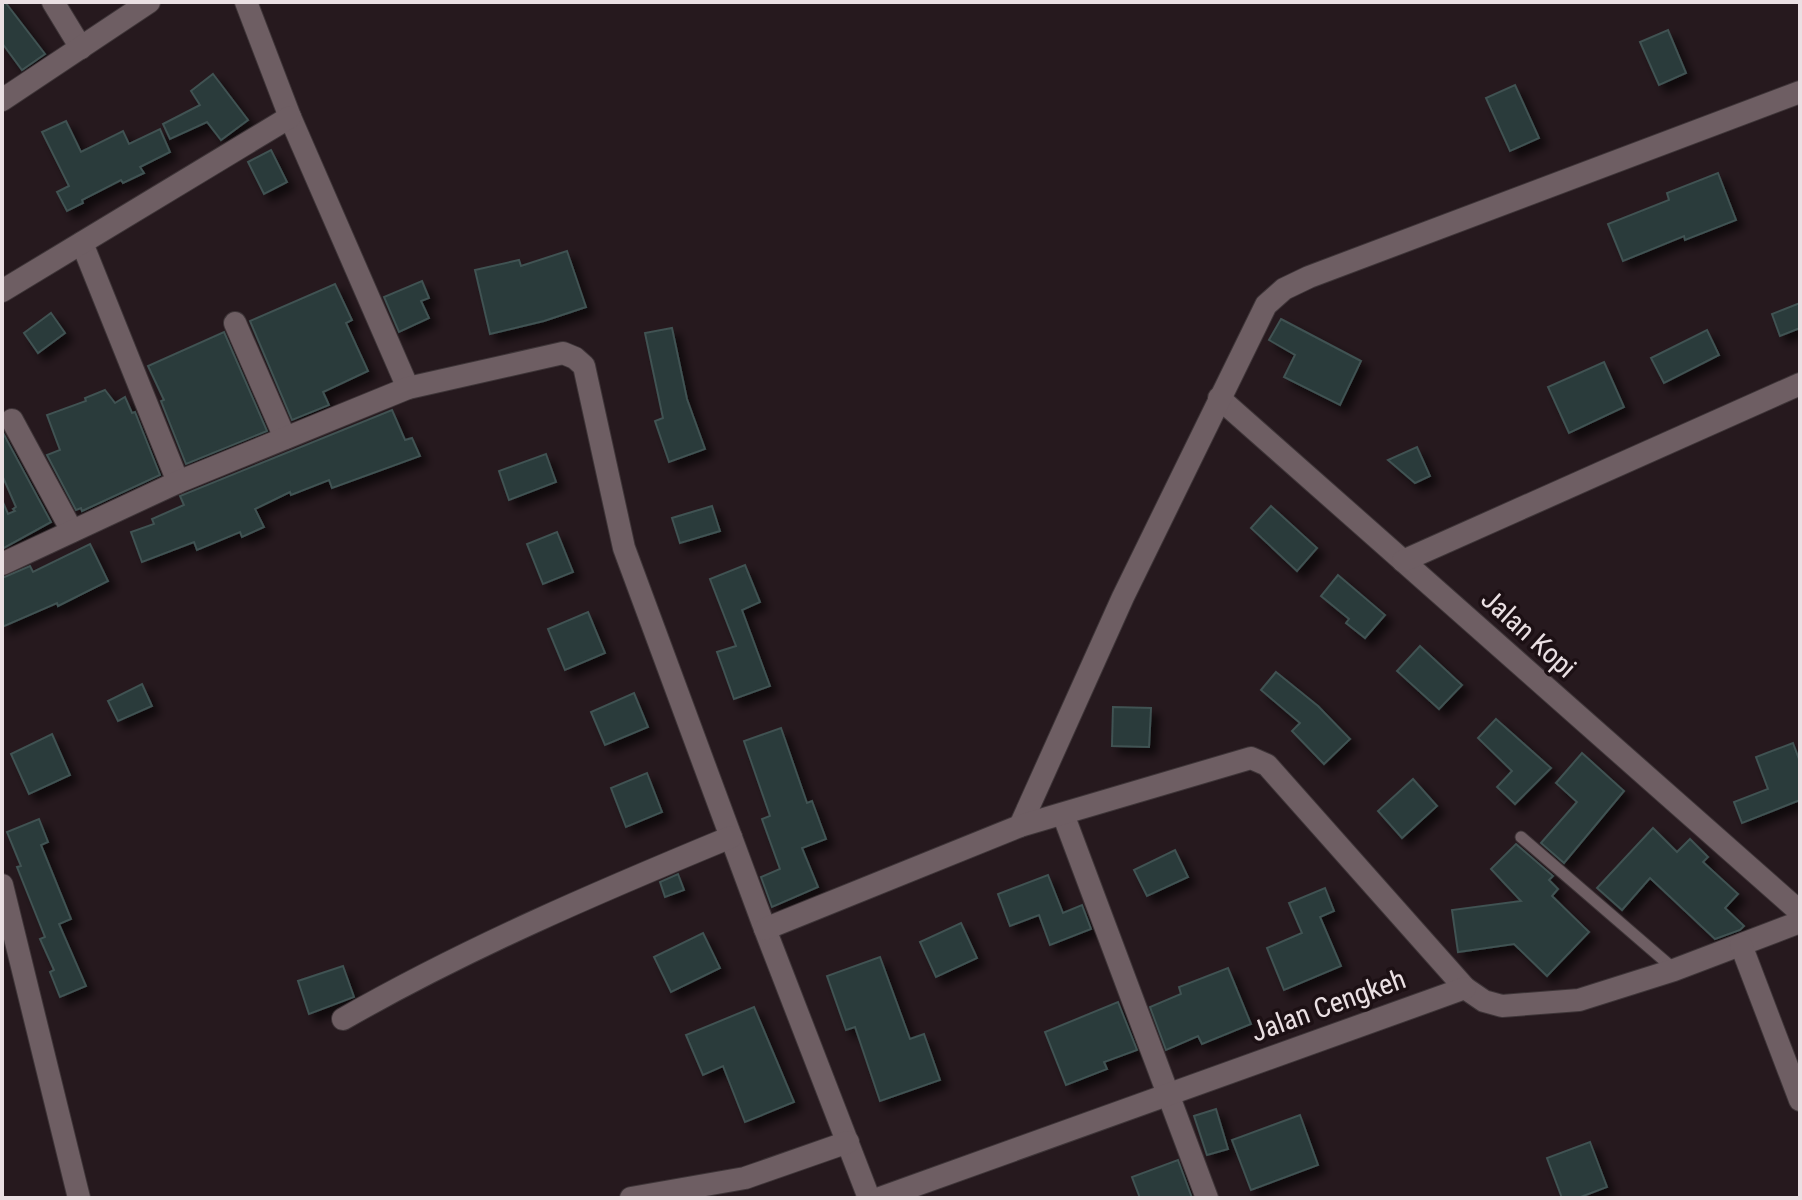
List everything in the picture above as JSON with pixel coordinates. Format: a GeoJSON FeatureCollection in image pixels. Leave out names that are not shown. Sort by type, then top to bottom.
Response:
{"type":"FeatureCollection","features":[{"type":"Feature","properties":{"kind":"street"},"geometry":{"type":"LineString","coordinates":[[53,2],[81,48]]}},
{"type":"Feature","properties":{"kind":"street"},"geometry":{"type":"LineString","coordinates":[[2,100],[149,2]]}},
{"type":"Feature","properties":{"kind":"street"},"geometry":{"type":"LineString","coordinates":[[246,2],[290,117],[408,388]]}},
{"type":"Feature","properties":{"kind":"street"},"geometry":{"type":"LineString","coordinates":[[1020,826],[1123,597],[1266,305],[1284,289],[1309,277],[1800,92]]}},
{"type":"Feature","properties":{"kind":"street"},"geometry":{"type":"LineString","coordinates":[[2,291],[290,117]]}},
{"type":"Feature","properties":{"kind":"street"},"geometry":{"type":"LineString","coordinates":[[82,243],[178,482]]}},
{"type":"Feature","properties":{"kind":"street"},"geometry":{"type":"LineString","coordinates":[[235,323],[285,438]]}},
{"type":"Feature","properties":{"kind":"street"},"geometry":{"type":"LineString","coordinates":[[2,564],[178,482],[408,388],[563,353],[575,358],[584,366],[624,548],[765,929],[869,1198]]}},
{"type":"Feature","properties":{"kind":"street"},"geometry":{"type":"LineString","coordinates":[[1403,561],[1800,384]]}},
{"type":"Feature","properties":{"kind":"street","name":"Jalan Kopi"},"geometry":{"type":"LineString","coordinates":[[1219,398],[1800,912]]}},
{"type":"Feature","properties":{"kind":"street"},"geometry":{"type":"LineString","coordinates":[[12,420],[72,531]]}},
{"type":"Feature","properties":{"kind":"street"},"geometry":{"type":"LineString","coordinates":[[765,929],[1020,826],[1251,758],[1267,765],[1465,988],[1484,1001],[1502,1006],[1579,1000],[1674,970],[1800,922]]}},
{"type":"Feature","properties":{"kind":"street"},"geometry":{"type":"LineString","coordinates":[[1063,814],[1207,1198]]}},
{"type":"Feature","properties":{"kind":"street"},"geometry":{"type":"LineString","coordinates":[[343,1019],[406,983],[557,910],[731,837]]}},
{"type":"Feature","properties":{"kind":"street"},"geometry":{"type":"LineString","coordinates":[[2,885],[79,1198]]}},
{"type":"Feature","properties":{"kind":"street"},"geometry":{"type":"LineString","coordinates":[[1741,945],[1800,1100]]}},
{"type":"Feature","properties":{"kind":"street","name":"Jalan Cengkeh"},"geometry":{"type":"LineString","coordinates":[[880,1198],[1465,988]]}},
{"type":"Feature","properties":{"kind":"street"},"geometry":{"type":"LineString","coordinates":[[631,1198],[745,1178],[848,1142]]}},
{"type":"Feature","properties":{"kind":"lane"},"geometry":{"type":"LineString","coordinates":[[1521,837],[1674,970]]}},
{"type":"Feature","properties":{"kind":"building"},"geometry":{"type":"Polygon","coordinates":[[[2,2],[45,54],[22,70],[2,43],[2,2]]]}},
{"type":"Feature","properties":{"kind":"building"},"geometry":{"type":"Polygon","coordinates":[[[1668,30],[1686,73],[1659,85],[1640,42],[1668,30]]]}},
{"type":"Feature","properties":{"kind":"building"},"geometry":{"type":"Polygon","coordinates":[[[213,74],[248,120],[221,140],[207,122],[170,139],[163,124],[200,105],[191,91],[213,74]]]}},
{"type":"Feature","properties":{"kind":"building"},"geometry":{"type":"Polygon","coordinates":[[[1515,85],[1539,138],[1510,151],[1486,98],[1515,85]]]}},
{"type":"Feature","properties":{"kind":"building"},"geometry":{"type":"Polygon","coordinates":[[[66,121],[81,152],[123,131],[129,144],[160,129],[170,152],[140,167],[144,173],[123,183],[121,180],[67,211],[57,192],[69,186],[42,132],[66,121]]]}},
{"type":"Feature","properties":{"kind":"building"},"geometry":{"type":"Polygon","coordinates":[[[271,150],[287,182],[264,194],[248,162],[271,150]]]}},
{"type":"Feature","properties":{"kind":"building"},"geometry":{"type":"Polygon","coordinates":[[[1718,173],[1736,220],[1685,240],[1684,236],[1623,261],[1608,224],[1669,200],[1667,193],[1718,173]]]}},
{"type":"Feature","properties":{"kind":"building"},"geometry":{"type":"Polygon","coordinates":[[[567,251],[586,307],[490,334],[475,270],[519,260],[521,266],[567,251]]]}},
{"type":"Feature","properties":{"kind":"building"},"geometry":{"type":"Polygon","coordinates":[[[422,281],[429,298],[421,301],[429,318],[399,332],[384,297],[422,281]]]}},
{"type":"Feature","properties":{"kind":"building"},"geometry":{"type":"Polygon","coordinates":[[[335,284],[352,320],[346,323],[368,371],[323,392],[329,405],[292,420],[250,321],[335,284]]]}},
{"type":"Feature","properties":{"kind":"building"},"geometry":{"type":"Polygon","coordinates":[[[1800,303],[1800,328],[1780,336],[1772,314],[1800,303]]]}},
{"type":"Feature","properties":{"kind":"building"},"geometry":{"type":"Polygon","coordinates":[[[51,313],[65,333],[38,353],[24,333],[51,313]]]}},
{"type":"Feature","properties":{"kind":"building"},"geometry":{"type":"Polygon","coordinates":[[[1281,319],[1361,361],[1340,405],[1284,377],[1295,355],[1269,340],[1281,319]]]}},
{"type":"Feature","properties":{"kind":"building"},"geometry":{"type":"Polygon","coordinates":[[[672,328],[687,399],[705,449],[669,462],[655,421],[663,418],[645,333],[672,328]]]}},
{"type":"Feature","properties":{"kind":"building"},"geometry":{"type":"Polygon","coordinates":[[[1707,330],[1719,355],[1664,383],[1651,358],[1707,330]]]}},
{"type":"Feature","properties":{"kind":"building"},"geometry":{"type":"Polygon","coordinates":[[[224,332],[267,431],[186,464],[161,401],[164,400],[148,366],[224,332]]]}},
{"type":"Feature","properties":{"kind":"building"},"geometry":{"type":"Polygon","coordinates":[[[1604,362],[1624,407],[1569,433],[1548,387],[1604,362]]]}},
{"type":"Feature","properties":{"kind":"building"},"geometry":{"type":"Polygon","coordinates":[[[105,390],[115,403],[125,397],[132,413],[135,412],[160,475],[82,511],[81,508],[76,510],[47,455],[60,450],[47,415],[86,401],[85,398],[105,390]]]}},
{"type":"Feature","properties":{"kind":"building"},"geometry":{"type":"Polygon","coordinates":[[[392,410],[405,440],[412,438],[420,456],[332,488],[329,480],[291,495],[290,492],[255,509],[264,527],[242,537],[240,532],[197,550],[194,542],[142,562],[131,532],[154,524],[152,519],[184,505],[180,496],[392,410]]]}},
{"type":"Feature","properties":{"kind":"building"},"geometry":{"type":"Polygon","coordinates":[[[2,431],[51,522],[2,549],[2,500],[8,514],[16,507],[2,475],[2,431]]]}},
{"type":"Feature","properties":{"kind":"building"},"geometry":{"type":"Polygon","coordinates":[[[1417,447],[1430,476],[1415,483],[1388,460],[1417,447]]]}},
{"type":"Feature","properties":{"kind":"building"},"geometry":{"type":"Polygon","coordinates":[[[546,454],[556,482],[509,500],[499,471],[546,454]]]}},
{"type":"Feature","properties":{"kind":"building"},"geometry":{"type":"Polygon","coordinates":[[[712,506],[720,531],[680,543],[672,518],[712,506]]]}},
{"type":"Feature","properties":{"kind":"building"},"geometry":{"type":"Polygon","coordinates":[[[1271,506],[1317,548],[1297,571],[1251,528],[1271,506]]]}},
{"type":"Feature","properties":{"kind":"building"},"geometry":{"type":"Polygon","coordinates":[[[557,532],[573,572],[543,584],[527,544],[557,532]]]}},
{"type":"Feature","properties":{"kind":"building"},"geometry":{"type":"Polygon","coordinates":[[[90,544],[108,581],[58,606],[57,603],[2,627],[2,578],[30,566],[33,572],[90,544]]]}},
{"type":"Feature","properties":{"kind":"building"},"geometry":{"type":"Polygon","coordinates":[[[745,565],[760,602],[742,610],[770,686],[734,699],[717,652],[736,646],[710,579],[745,565]]]}},
{"type":"Feature","properties":{"kind":"building"},"geometry":{"type":"Polygon","coordinates":[[[1338,575],[1385,615],[1365,638],[1346,623],[1349,619],[1321,596],[1338,575]]]}},
{"type":"Feature","properties":{"kind":"building"},"geometry":{"type":"Polygon","coordinates":[[[588,612],[605,653],[565,670],[548,629],[588,612]]]}},
{"type":"Feature","properties":{"kind":"building"},"geometry":{"type":"Polygon","coordinates":[[[1420,646],[1462,685],[1439,709],[1397,671],[1420,646]]]}},
{"type":"Feature","properties":{"kind":"building"},"geometry":{"type":"Polygon","coordinates":[[[1276,672],[1318,706],[1350,739],[1324,764],[1292,731],[1300,723],[1261,690],[1276,672]]]}},
{"type":"Feature","properties":{"kind":"building"},"geometry":{"type":"Polygon","coordinates":[[[142,684],[152,706],[118,721],[108,701],[142,684]]]}},
{"type":"Feature","properties":{"kind":"building"},"geometry":{"type":"Polygon","coordinates":[[[634,693],[648,727],[605,745],[591,712],[634,693]]]}},
{"type":"Feature","properties":{"kind":"building"},"geometry":{"type":"Polygon","coordinates":[[[1113,707],[1151,708],[1149,747],[1112,746],[1113,707]]]}},
{"type":"Feature","properties":{"kind":"building"},"geometry":{"type":"Polygon","coordinates":[[[1496,719],[1551,768],[1515,804],[1497,787],[1512,771],[1478,738],[1496,719]]]}},
{"type":"Feature","properties":{"kind":"building"},"geometry":{"type":"Polygon","coordinates":[[[781,728],[807,803],[812,801],[826,839],[802,848],[818,887],[772,907],[761,877],[780,869],[762,819],[770,816],[744,741],[781,728]]]}},
{"type":"Feature","properties":{"kind":"building"},"geometry":{"type":"Polygon","coordinates":[[[52,734],[70,775],[29,794],[11,754],[52,734]]]}},
{"type":"Feature","properties":{"kind":"building"},"geometry":{"type":"Polygon","coordinates":[[[1793,743],[1800,762],[1800,800],[1742,823],[1734,802],[1768,789],[1756,757],[1793,743]]]}},
{"type":"Feature","properties":{"kind":"building"},"geometry":{"type":"Polygon","coordinates":[[[1582,753],[1624,791],[1564,863],[1541,843],[1577,802],[1556,783],[1582,753]]]}},
{"type":"Feature","properties":{"kind":"building"},"geometry":{"type":"Polygon","coordinates":[[[647,773],[662,812],[626,827],[611,788],[647,773]]]}},
{"type":"Feature","properties":{"kind":"building"},"geometry":{"type":"Polygon","coordinates":[[[1413,779],[1437,806],[1402,838],[1378,811],[1413,779]]]}},
{"type":"Feature","properties":{"kind":"building"},"geometry":{"type":"Polygon","coordinates":[[[39,819],[48,842],[41,845],[71,919],[59,924],[86,986],[60,997],[50,972],[54,970],[40,939],[45,937],[17,867],[21,866],[7,832],[39,819]]]}},
{"type":"Feature","properties":{"kind":"building"},"geometry":{"type":"Polygon","coordinates":[[[1653,828],[1677,852],[1690,839],[1708,857],[1703,862],[1738,894],[1725,908],[1744,926],[1740,930],[1715,939],[1650,878],[1622,910],[1597,888],[1653,828]]]}},
{"type":"Feature","properties":{"kind":"building"},"geometry":{"type":"Polygon","coordinates":[[[1516,844],[1553,876],[1549,880],[1558,889],[1552,896],[1589,932],[1547,976],[1514,944],[1458,952],[1452,910],[1521,901],[1491,869],[1516,844]]]}},
{"type":"Feature","properties":{"kind":"building"},"geometry":{"type":"Polygon","coordinates":[[[1175,850],[1188,877],[1147,896],[1134,870],[1175,850]]]}},
{"type":"Feature","properties":{"kind":"building"},"geometry":{"type":"Polygon","coordinates":[[[678,874],[684,890],[665,897],[660,882],[678,874]]]}},
{"type":"Feature","properties":{"kind":"building"},"geometry":{"type":"Polygon","coordinates":[[[1048,875],[1063,913],[1082,905],[1091,929],[1050,945],[1039,915],[1010,926],[998,894],[1048,875]]]}},
{"type":"Feature","properties":{"kind":"building"},"geometry":{"type":"Polygon","coordinates":[[[1325,888],[1334,911],[1320,917],[1341,966],[1284,990],[1267,948],[1302,933],[1289,903],[1325,888]]]}},
{"type":"Feature","properties":{"kind":"building"},"geometry":{"type":"Polygon","coordinates":[[[961,923],[977,958],[936,977],[920,942],[961,923]]]}},
{"type":"Feature","properties":{"kind":"building"},"geometry":{"type":"Polygon","coordinates":[[[703,933],[720,968],[671,992],[654,957],[703,933]]]}},
{"type":"Feature","properties":{"kind":"building"},"geometry":{"type":"Polygon","coordinates":[[[880,957],[910,1039],[924,1034],[940,1080],[880,1101],[855,1027],[846,1030],[827,976],[880,957]]]}},
{"type":"Feature","properties":{"kind":"building"},"geometry":{"type":"Polygon","coordinates":[[[343,966],[354,997],[309,1014],[298,981],[343,966]]]}},
{"type":"Feature","properties":{"kind":"building"},"geometry":{"type":"Polygon","coordinates":[[[1228,968],[1251,1024],[1202,1044],[1198,1036],[1166,1050],[1150,1007],[1181,994],[1179,987],[1228,968]]]}},
{"type":"Feature","properties":{"kind":"building"},"geometry":{"type":"Polygon","coordinates":[[[1118,1002],[1137,1050],[1104,1062],[1107,1069],[1066,1085],[1045,1032],[1118,1002]]]}},
{"type":"Feature","properties":{"kind":"building"},"geometry":{"type":"Polygon","coordinates":[[[754,1007],[794,1102],[745,1122],[723,1066],[703,1075],[686,1035],[754,1007]]]}},
{"type":"Feature","properties":{"kind":"building"},"geometry":{"type":"Polygon","coordinates":[[[1216,1109],[1228,1149],[1207,1155],[1194,1116],[1216,1109]]]}},
{"type":"Feature","properties":{"kind":"building"},"geometry":{"type":"Polygon","coordinates":[[[1300,1115],[1318,1165],[1251,1190],[1232,1140],[1300,1115]]]}},
{"type":"Feature","properties":{"kind":"building"},"geometry":{"type":"Polygon","coordinates":[[[1590,1142],[1607,1187],[1578,1198],[1562,1198],[1547,1158],[1590,1142]]]}},
{"type":"Feature","properties":{"kind":"building"},"geometry":{"type":"Polygon","coordinates":[[[1178,1160],[1192,1198],[1140,1198],[1132,1177],[1178,1160]]]}}]}
